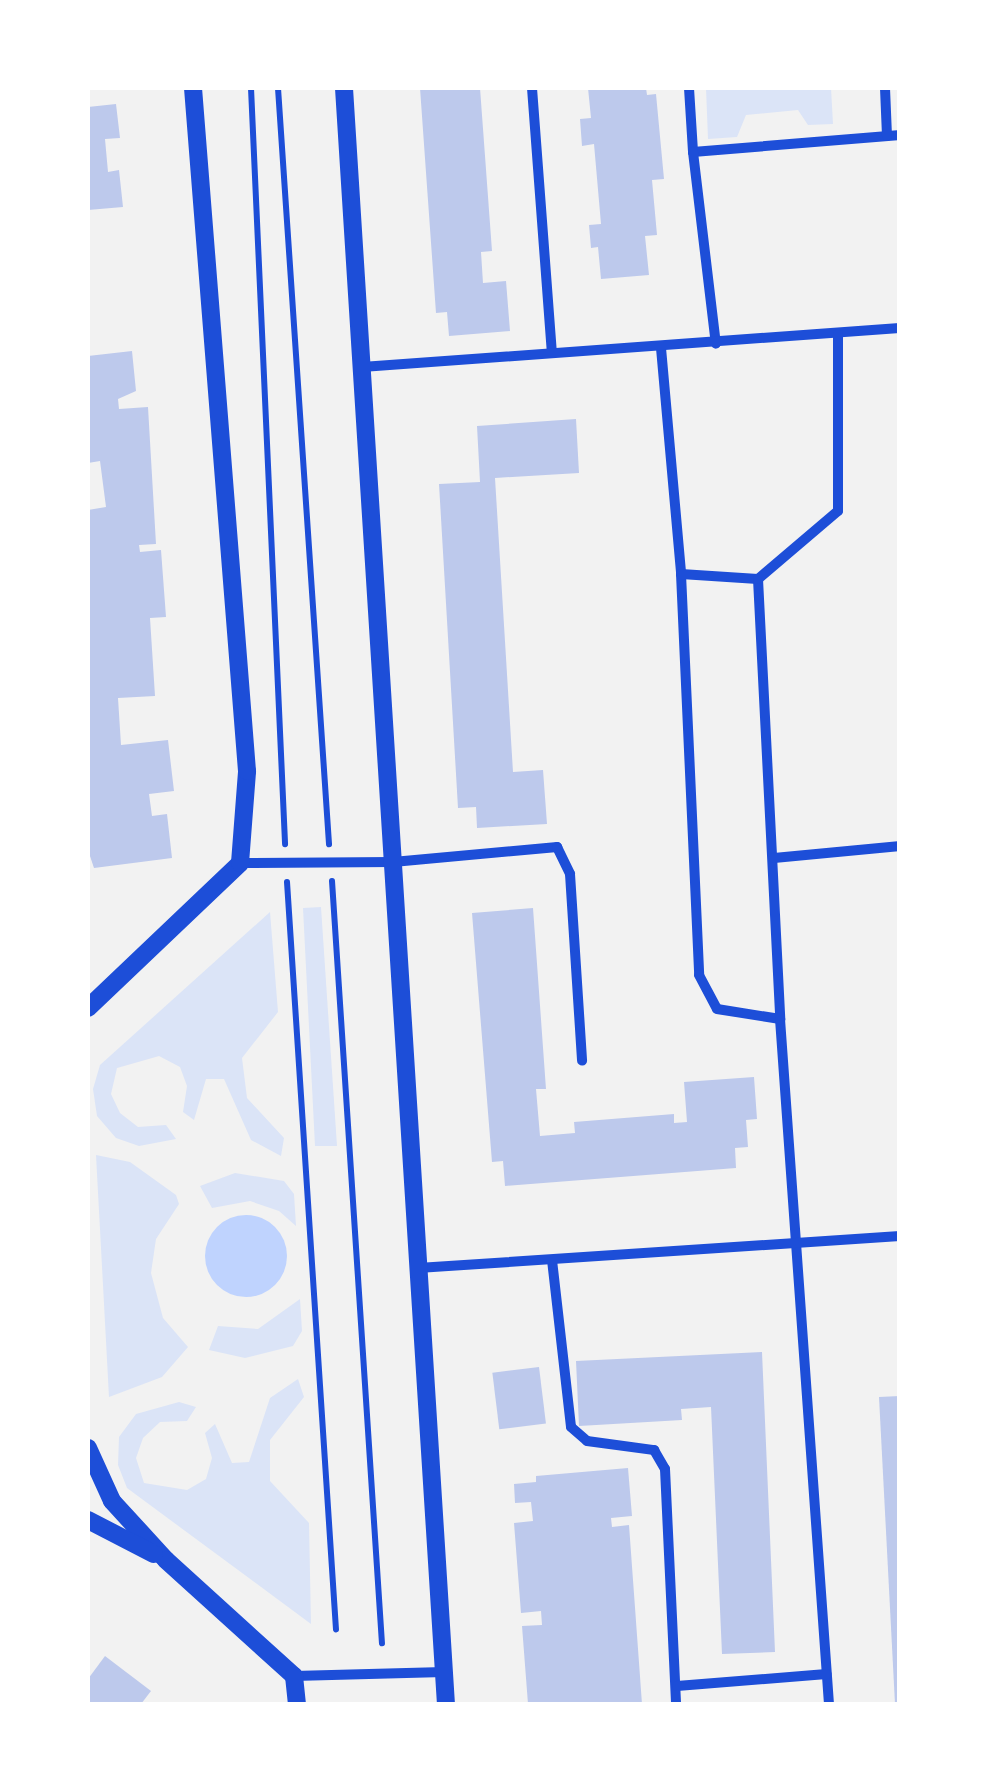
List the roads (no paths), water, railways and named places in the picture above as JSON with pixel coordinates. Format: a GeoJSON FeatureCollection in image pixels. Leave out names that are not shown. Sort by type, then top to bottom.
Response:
{"type":"FeatureCollection","features":[{"type":"Feature","properties":{"kind":"street"},"geometry":{"type":"LineString","coordinates":[[88,1008],[240,863],[247,771],[193,88]]}},
{"type":"Feature","properties":{"kind":"street"},"geometry":{"type":"LineString","coordinates":[[344,88],[446,1704]]}},
{"type":"Feature","properties":{"kind":"street"},"geometry":{"type":"LineString","coordinates":[[532,88],[552,351]]}},
{"type":"Feature","properties":{"kind":"street"},"geometry":{"type":"LineString","coordinates":[[689,88],[692,152],[716,344]]}},
{"type":"Feature","properties":{"kind":"street"},"geometry":{"type":"LineString","coordinates":[[692,152],[893,135],[885,88]]}},
{"type":"Feature","properties":{"kind":"street"},"geometry":{"type":"LineString","coordinates":[[362,367],[900,328]]}},
{"type":"Feature","properties":{"kind":"street"},"geometry":{"type":"LineString","coordinates":[[681,574],[758,579],[820,532],[838,510],[838,334]]}},
{"type":"Feature","properties":{"kind":"street"},"geometry":{"type":"LineString","coordinates":[[661,348],[681,574],[699,975],[717,1009],[780,1018]]}},
{"type":"Feature","properties":{"kind":"street"},"geometry":{"type":"LineString","coordinates":[[758,579],[780,1018],[829,1704]]}},
{"type":"Feature","properties":{"kind":"street"},"geometry":{"type":"LineString","coordinates":[[240,863],[393,862],[467,850],[557,846],[564,852],[582,1061]]}},
{"type":"Feature","properties":{"kind":"street"},"geometry":{"type":"LineString","coordinates":[[774,858],[900,846]]}},
{"type":"Feature","properties":{"kind":"street"},"geometry":{"type":"LineString","coordinates":[[418,1268],[900,1236]]}},
{"type":"Feature","properties":{"kind":"street"},"geometry":{"type":"LineString","coordinates":[[552,1260],[571,1427],[586,1441],[654,1450],[665,1468],[676,1704]]}},
{"type":"Feature","properties":{"kind":"street"},"geometry":{"type":"LineString","coordinates":[[88,1448],[112,1501],[166,1560],[294,1676],[297,1704]]}},
{"type":"Feature","properties":{"kind":"street"},"geometry":{"type":"LineString","coordinates":[[88,1520],[166,1560]]}},
{"type":"Feature","properties":{"kind":"street"},"geometry":{"type":"LineString","coordinates":[[294,1676],[444,1672]]}},
{"type":"Feature","properties":{"kind":"street"},"geometry":{"type":"LineString","coordinates":[[677,1686],[826,1674]]}},
{"type":"Feature","properties":{"kind":"water"},"geometry":{"type":"Polygon","coordinates":[[[238,1215],[254,1215],[280,1233],[287,1256],[284,1272],[275,1285],[254,1297],[238,1297],[212,1279],[205,1264],[205,1248],[223,1222],[238,1215]]]}}]}
